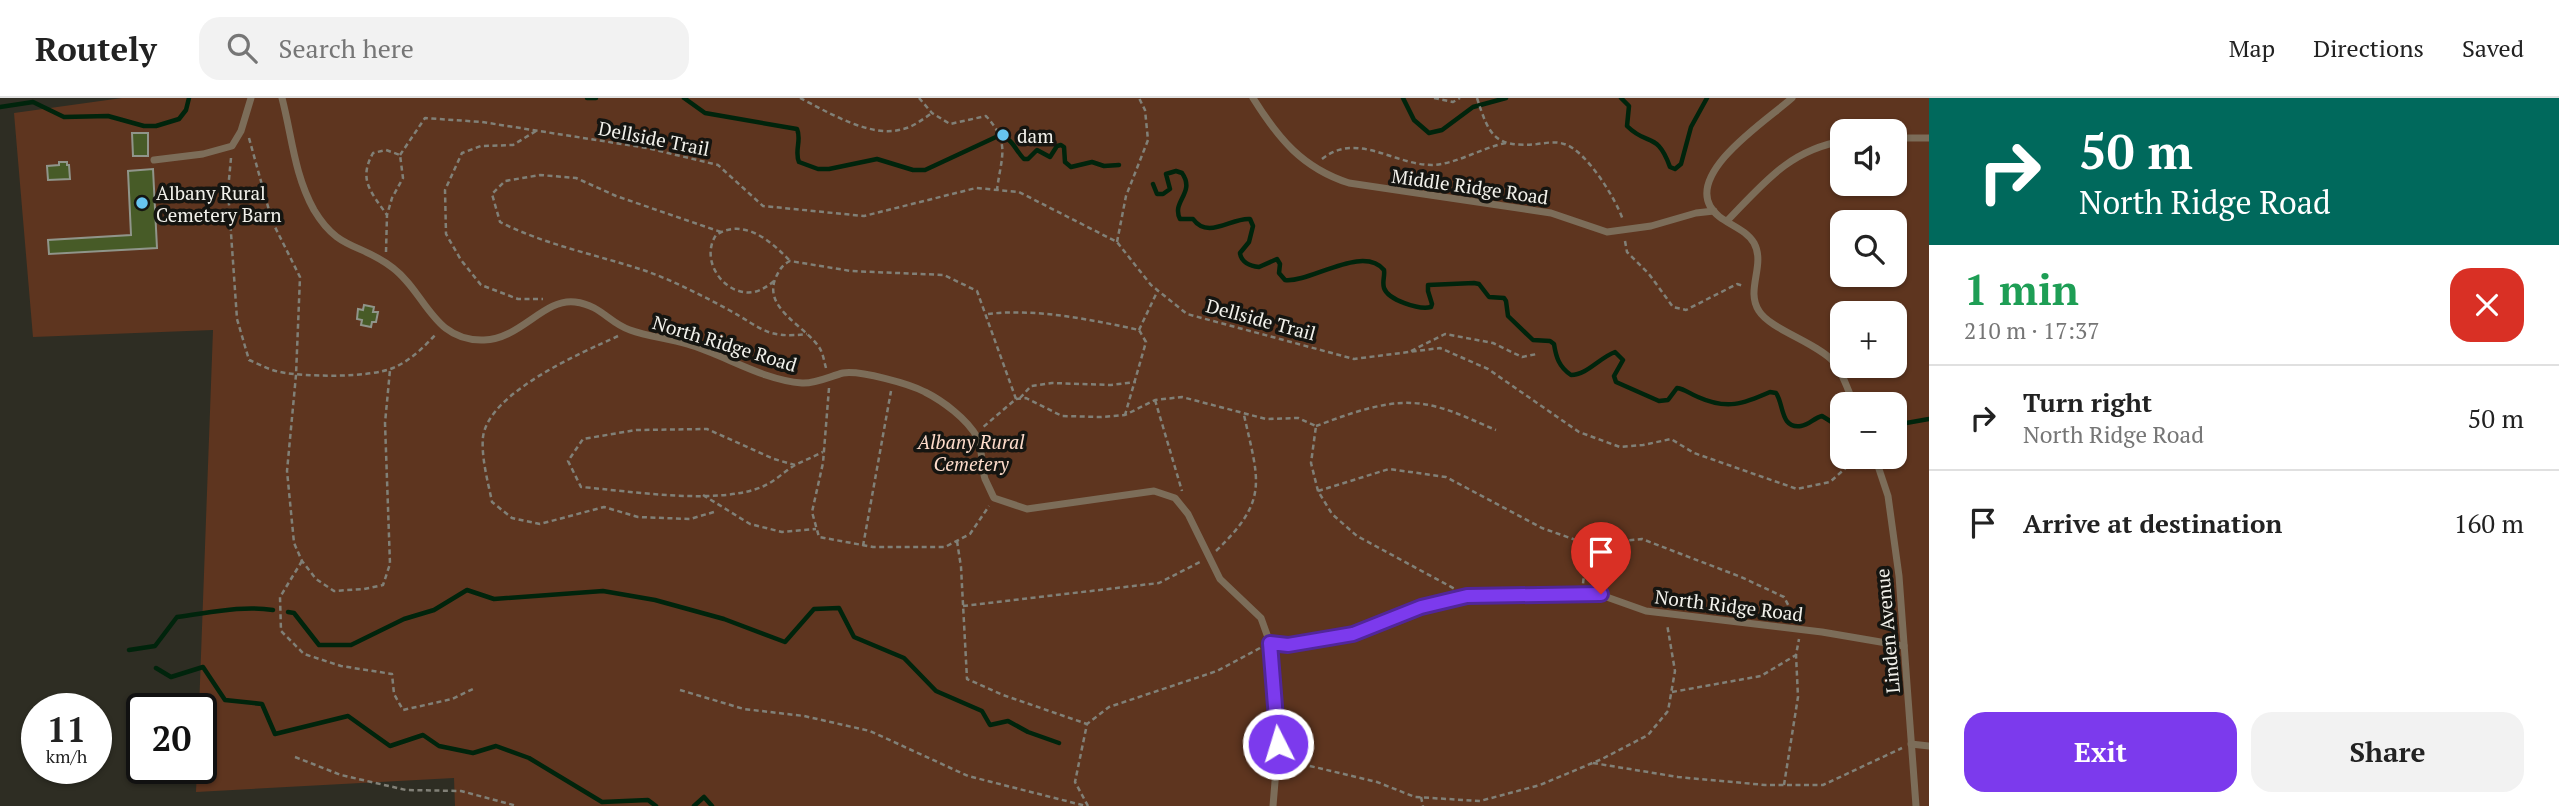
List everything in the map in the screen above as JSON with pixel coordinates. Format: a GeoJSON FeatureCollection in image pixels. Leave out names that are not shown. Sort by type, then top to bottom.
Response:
{"type":"FeatureCollection","features":[{"type":"Feature","properties":{"kind":"lane"},"geometry":{"type":"LineString","coordinates":[[154,160],[232,146],[251,98]]}},
{"type":"Feature","properties":{"kind":"lane"},"geometry":{"type":"LineString","coordinates":[[282,98],[297,170],[305,192],[321,220],[338,240],[386,263],[403,278],[443,327],[470,339],[491,340],[516,331],[557,304]]}},
{"type":"Feature","properties":{"kind":"lane","name":"Middle Ridge Road"},"geometry":{"type":"LineString","coordinates":[[1253,98],[1278,136],[1313,167],[1338,180],[1362,186],[1551,213],[1607,232],[1714,211]]}},
{"type":"Feature","properties":{"kind":"lane"},"geometry":{"type":"LineString","coordinates":[[1792,98],[1734,146],[1720,162],[1707,189],[1708,202],[1714,211],[1746,234],[1756,248],[1758,264],[1754,290],[1756,306],[1764,317],[1808,342],[1834,362],[1848,392]]}},
{"type":"Feature","properties":{"kind":"lane"},"geometry":{"type":"LineString","coordinates":[[1907,138],[1929,138]]}},
{"type":"Feature","properties":{"kind":"lane"},"geometry":{"type":"LineString","coordinates":[[1727,221],[1767,179],[1795,156],[1830,144]]}},
{"type":"Feature","properties":{"kind":"lane","name":"North Ridge Road"},"geometry":{"type":"LineString","coordinates":[[557,304],[571,301],[584,303],[630,330],[688,344],[764,374],[804,384],[847,372],[892,381],[926,393],[962,418],[975,434]]}},
{"type":"Feature","properties":{"kind":"lane"},"geometry":{"type":"LineString","coordinates":[[975,434],[985,478],[994,498],[1027,509],[1154,491],[1175,498],[1188,514],[1220,579],[1261,618],[1270,643],[1278,744],[1273,806]]}},
{"type":"Feature","properties":{"kind":"lane","name":"Linden Avenue"},"geometry":{"type":"LineString","coordinates":[[1879,469],[1888,496],[1899,576],[1916,806]]}},
{"type":"Feature","properties":{"kind":"lane","name":"North Ridge Road"},"geometry":{"type":"LineString","coordinates":[[1270,643],[1288,645],[1353,634],[1421,607],[1467,596],[1601,594],[1646,611],[1904,646]]}},
{"type":"Feature","properties":{"kind":"lane"},"geometry":{"type":"LineString","coordinates":[[1912,744],[1929,746]]}},
{"type":"Feature","properties":{"kind":"path"},"geometry":{"type":"LineString","coordinates":[[800,98],[847,122],[886,131],[904,129],[932,113]]}},
{"type":"Feature","properties":{"kind":"path"},"geometry":{"type":"LineString","coordinates":[[919,98],[932,113],[950,124],[986,116],[998,130],[1003,146],[997,190]]}},
{"type":"Feature","properties":{"kind":"path"},"geometry":{"type":"LineString","coordinates":[[1117,242],[1126,196],[1148,140],[1145,110],[1139,98]]}},
{"type":"Feature","properties":{"kind":"path"},"geometry":{"type":"LineString","coordinates":[[1434,98],[1453,102],[1460,98]]}},
{"type":"Feature","properties":{"kind":"path"},"geometry":{"type":"LineString","coordinates":[[1477,99],[1490,133],[1506,143]]}},
{"type":"Feature","properties":{"kind":"path","name":"Dellside Trail"},"geometry":{"type":"LineString","coordinates":[[400,155],[425,118],[482,122],[647,148],[718,165],[763,206],[864,216],[976,188],[1019,192],[1117,242],[1158,290],[1187,314],[1354,359],[1440,348],[1488,369],[1579,432],[1620,447],[1671,439],[1694,453],[1797,489],[1830,482],[1845,469]]}},
{"type":"Feature","properties":{"kind":"path"},"geometry":{"type":"LineString","coordinates":[[244,121],[272,221],[300,277],[296,375],[287,471],[294,543],[302,561],[316,579],[334,591],[383,585],[390,564],[384,423],[390,370]]}},
{"type":"Feature","properties":{"kind":"path"},"geometry":{"type":"LineString","coordinates":[[536,131],[513,145],[481,146],[462,153],[445,190],[446,234],[461,260],[481,285],[518,299],[551,299],[557,304]]}},
{"type":"Feature","properties":{"kind":"path"},"geometry":{"type":"LineString","coordinates":[[1313,167],[1332,152],[1345,148],[1368,149],[1402,161],[1432,164],[1456,160],[1489,146],[1506,143],[1561,143],[1576,150],[1614,197],[1625,230],[1627,252],[1649,274],[1673,307],[1686,310],[1737,284],[1754,290]]}},
{"type":"Feature","properties":{"kind":"path"},"geometry":{"type":"LineString","coordinates":[[232,146],[228,190],[237,319],[249,360],[276,371],[296,375],[390,370],[415,354],[443,327]]}},
{"type":"Feature","properties":{"kind":"path"},"geometry":{"type":"LineString","coordinates":[[386,263],[387,215],[392,198],[403,178],[400,155],[386,150],[373,153],[366,165],[367,187],[387,215]]}},
{"type":"Feature","properties":{"kind":"path"},"geometry":{"type":"LineString","coordinates":[[807,334],[768,334],[729,310],[649,272],[524,234],[499,222],[492,194],[505,181],[540,175],[576,178],[616,196],[721,232],[733,229],[753,233],[768,240],[790,261],[851,271],[944,275],[977,291],[1018,398]]}},
{"type":"Feature","properties":{"kind":"path"},"geometry":{"type":"LineString","coordinates":[[721,232],[711,243],[711,264],[725,282],[736,288],[752,292],[765,288],[774,281],[784,264],[790,261]]}},
{"type":"Feature","properties":{"kind":"path"},"geometry":{"type":"LineString","coordinates":[[774,281],[773,294],[778,305],[820,348],[829,377],[824,452],[812,512],[819,537],[863,546],[946,547],[970,534],[994,498]]}},
{"type":"Feature","properties":{"kind":"path"},"geometry":{"type":"LineString","coordinates":[[1139,330],[1158,290]]}},
{"type":"Feature","properties":{"kind":"path"},"geometry":{"type":"LineString","coordinates":[[987,315],[1007,312],[1094,321],[1139,330],[1146,342],[1125,415]]}},
{"type":"Feature","properties":{"kind":"path"},"geometry":{"type":"LineString","coordinates":[[630,330],[563,361],[519,389],[494,412],[483,436],[492,502],[512,518],[540,524],[604,508],[638,517],[690,519],[714,512]]}},
{"type":"Feature","properties":{"kind":"path"},"geometry":{"type":"LineString","coordinates":[[1408,352],[1445,334],[1493,343],[1522,357],[1537,354]]}},
{"type":"Feature","properties":{"kind":"path"},"geometry":{"type":"LineString","coordinates":[[863,546],[892,381]]}},
{"type":"Feature","properties":{"kind":"path"},"geometry":{"type":"LineString","coordinates":[[975,434],[1031,386],[1052,383],[1111,385],[1136,382]]}},
{"type":"Feature","properties":{"kind":"path"},"geometry":{"type":"LineString","coordinates":[[1018,398],[1026,398],[1062,416],[1101,417],[1125,415],[1155,400],[1182,397],[1266,419],[1298,418],[1315,426],[1359,411],[1411,402],[1449,410],[1496,430]]}},
{"type":"Feature","properties":{"kind":"path"},"geometry":{"type":"LineString","coordinates":[[1155,400],[1188,514]]}},
{"type":"Feature","properties":{"kind":"path"},"geometry":{"type":"LineString","coordinates":[[963,606],[1159,583],[1209,557],[1233,534],[1249,513],[1256,492],[1255,463],[1244,414]]}},
{"type":"Feature","properties":{"kind":"path"},"geometry":{"type":"LineString","coordinates":[[1315,426],[1311,463],[1318,491],[1332,514],[1357,536],[1467,596]]}},
{"type":"Feature","properties":{"kind":"path"},"geometry":{"type":"LineString","coordinates":[[795,465],[774,459],[707,429],[636,430],[583,439],[568,461],[581,487],[703,495],[731,493],[764,486],[795,465],[824,452]]}},
{"type":"Feature","properties":{"kind":"path"},"geometry":{"type":"LineString","coordinates":[[1318,491],[1389,468],[1446,477],[1542,528],[1587,544],[1642,539],[1741,577],[1784,597],[1801,630],[1796,655],[1798,697],[1784,785]]}},
{"type":"Feature","properties":{"kind":"path"},"geometry":{"type":"LineString","coordinates":[[703,495],[750,524],[782,531],[817,528]]}},
{"type":"Feature","properties":{"kind":"path"},"geometry":{"type":"LineString","coordinates":[[957,541],[967,679],[1003,695],[1087,724]]}},
{"type":"Feature","properties":{"kind":"path"},"geometry":{"type":"LineString","coordinates":[[1582,594],[1587,544]]}},
{"type":"Feature","properties":{"kind":"path"},"geometry":{"type":"LineString","coordinates":[[302,561],[281,597],[281,631],[304,654],[341,666],[392,674],[394,694],[403,710],[452,699],[473,689]]}},
{"type":"Feature","properties":{"kind":"path"},"geometry":{"type":"LineString","coordinates":[[1277,759],[1377,782],[1421,797],[1480,801],[1540,785],[1593,763],[1648,735],[1668,711],[1675,671],[1665,614]]}},
{"type":"Feature","properties":{"kind":"path"},"geometry":{"type":"LineString","coordinates":[[1087,806],[1075,782],[1087,724],[1109,707],[1217,671],[1270,643]]}},
{"type":"Feature","properties":{"kind":"path"},"geometry":{"type":"LineString","coordinates":[[1671,692],[1761,676],[1796,655]]}},
{"type":"Feature","properties":{"kind":"path"},"geometry":{"type":"LineString","coordinates":[[680,690],[744,709],[804,716],[870,731],[968,776],[1087,806]]}},
{"type":"Feature","properties":{"kind":"path"},"geometry":{"type":"LineString","coordinates":[[1593,763],[1678,776],[1784,785],[1823,785],[1912,744]]}},
{"type":"Feature","properties":{"kind":"path"},"geometry":{"type":"LineString","coordinates":[[295,757],[341,775],[406,789],[461,792],[517,806]]}},
{"type":"Feature","properties":{"kind":"path"},"geometry":{"type":"LineString","coordinates":[[1421,797],[1423,806]]}},
{"type":"Feature","properties":{"kind":"green space","name":"Albany Rural Cemetery"},"geometry":{"type":"Polygon","coordinates":[[[122,98],[1929,98],[1929,806],[455,806],[454,778],[196,792],[196,784],[217,784],[217,693],[200,693],[213,330],[33,337],[14,113],[122,98]]]}},
{"type":"Feature","properties":{"kind":"building"},"geometry":{"type":"Polygon","coordinates":[[[132,133],[148,133],[148,156],[133,156],[132,133]]]}},
{"type":"Feature","properties":{"kind":"building"},"geometry":{"type":"Polygon","coordinates":[[[59,162],[67,162],[69,165],[70,179],[48,180],[47,166],[59,165],[59,162]]]}},
{"type":"Feature","properties":{"kind":"building","name":"Albany Rural Cemetery Barn"},"geometry":{"type":"Polygon","coordinates":[[[153,169],[157,248],[49,254],[48,240],[131,235],[128,171],[153,169]]]}},
{"type":"Feature","properties":{"kind":"building"},"geometry":{"type":"Polygon","coordinates":[[[364,305],[374,307],[373,312],[378,312],[376,322],[372,322],[371,327],[361,325],[362,320],[357,319],[358,309],[363,310],[364,305]]]}},
{"type":"Feature","properties":{"kind":"waterway"},"geometry":{"type":"LineString","coordinates":[[0,107],[33,102],[64,117],[108,116],[144,126],[156,126],[179,119],[186,110],[189,98]]}},
{"type":"Feature","properties":{"kind":"waterway"},"geometry":{"type":"LineString","coordinates":[[587,98],[596,98]]}},
{"type":"Feature","properties":{"kind":"waterway"},"geometry":{"type":"LineString","coordinates":[[684,98],[705,113],[797,129],[799,162],[818,169],[877,159],[913,170],[925,170],[996,137],[1009,140],[1024,159],[1028,159],[1037,150],[1050,157],[1057,146],[1061,145],[1064,147],[1065,162],[1071,167],[1092,162],[1104,166],[1119,165]]}},
{"type":"Feature","properties":{"kind":"waterway"},"geometry":{"type":"LineString","coordinates":[[1403,98],[1414,120],[1429,133],[1442,130],[1473,107],[1506,98]]}},
{"type":"Feature","properties":{"kind":"waterway"},"geometry":{"type":"LineString","coordinates":[[1621,98],[1629,106],[1627,126],[1661,148],[1670,167],[1675,169],[1681,164],[1691,127],[1707,98]]}},
{"type":"Feature","properties":{"kind":"waterway"},"geometry":{"type":"LineString","coordinates":[[1153,184],[1157,194],[1163,194],[1170,189],[1166,174],[1176,171],[1182,173],[1186,186],[1178,207],[1180,219],[1193,219],[1206,228],[1250,219],[1253,226],[1249,242],[1240,253],[1242,259],[1249,265],[1259,267],[1277,259],[1280,264],[1279,273],[1285,280],[1350,263],[1375,263],[1384,270],[1383,286],[1391,296],[1404,303],[1426,308],[1432,304],[1428,285],[1479,284],[1489,297],[1504,298],[1508,316],[1533,340],[1550,341],[1554,344],[1559,361],[1571,375],[1582,372],[1615,352],[1623,360],[1614,376],[1616,382],[1659,401],[1668,400],[1677,388],[1708,401],[1726,404],[1751,400],[1770,392],[1776,393],[1779,398],[1789,424],[1804,425],[1822,416],[1830,421]]}},
{"type":"Feature","properties":{"kind":"waterway"},"geometry":{"type":"LineString","coordinates":[[1907,423],[1929,419]]}},
{"type":"Feature","properties":{"kind":"waterway"},"geometry":{"type":"LineString","coordinates":[[288,612],[294,613],[319,645],[351,645],[404,619],[434,610],[467,590],[494,599],[603,591],[655,600],[724,619],[785,642],[814,609],[839,608],[854,637],[904,658],[936,691],[982,711],[990,725],[1008,721],[1028,732],[1059,743]]}},
{"type":"Feature","properties":{"kind":"waterway"},"geometry":{"type":"LineString","coordinates":[[129,650],[155,646],[177,617],[237,609],[273,610]]}},
{"type":"Feature","properties":{"kind":"waterway"},"geometry":{"type":"LineString","coordinates":[[156,668],[171,677],[203,667],[225,700],[262,704],[275,734],[348,716],[390,746],[423,735],[439,746],[473,753],[496,746],[529,758],[602,802],[648,800],[656,806]]}},
{"type":"Feature","properties":{"kind":"waterway"},"geometry":{"type":"LineString","coordinates":[[694,806],[704,797],[712,806]]}},
{"type":"Feature","properties":{"kind":"place","name":"dam"},"geometry":{"type":"Point","coordinates":[1003,135]}},
{"type":"Feature","properties":{"kind":"place","name":"Albany Rural Cemetery Barn"},"geometry":{"type":"Point","coordinates":[142,203]}},
{"type":"Feature","properties":{"kind":"route"},"geometry":{"type":"LineString","coordinates":[[1278,744],[1270,643],[1288,645],[1353,634],[1421,607],[1467,596],[1601,594]]}}]}
